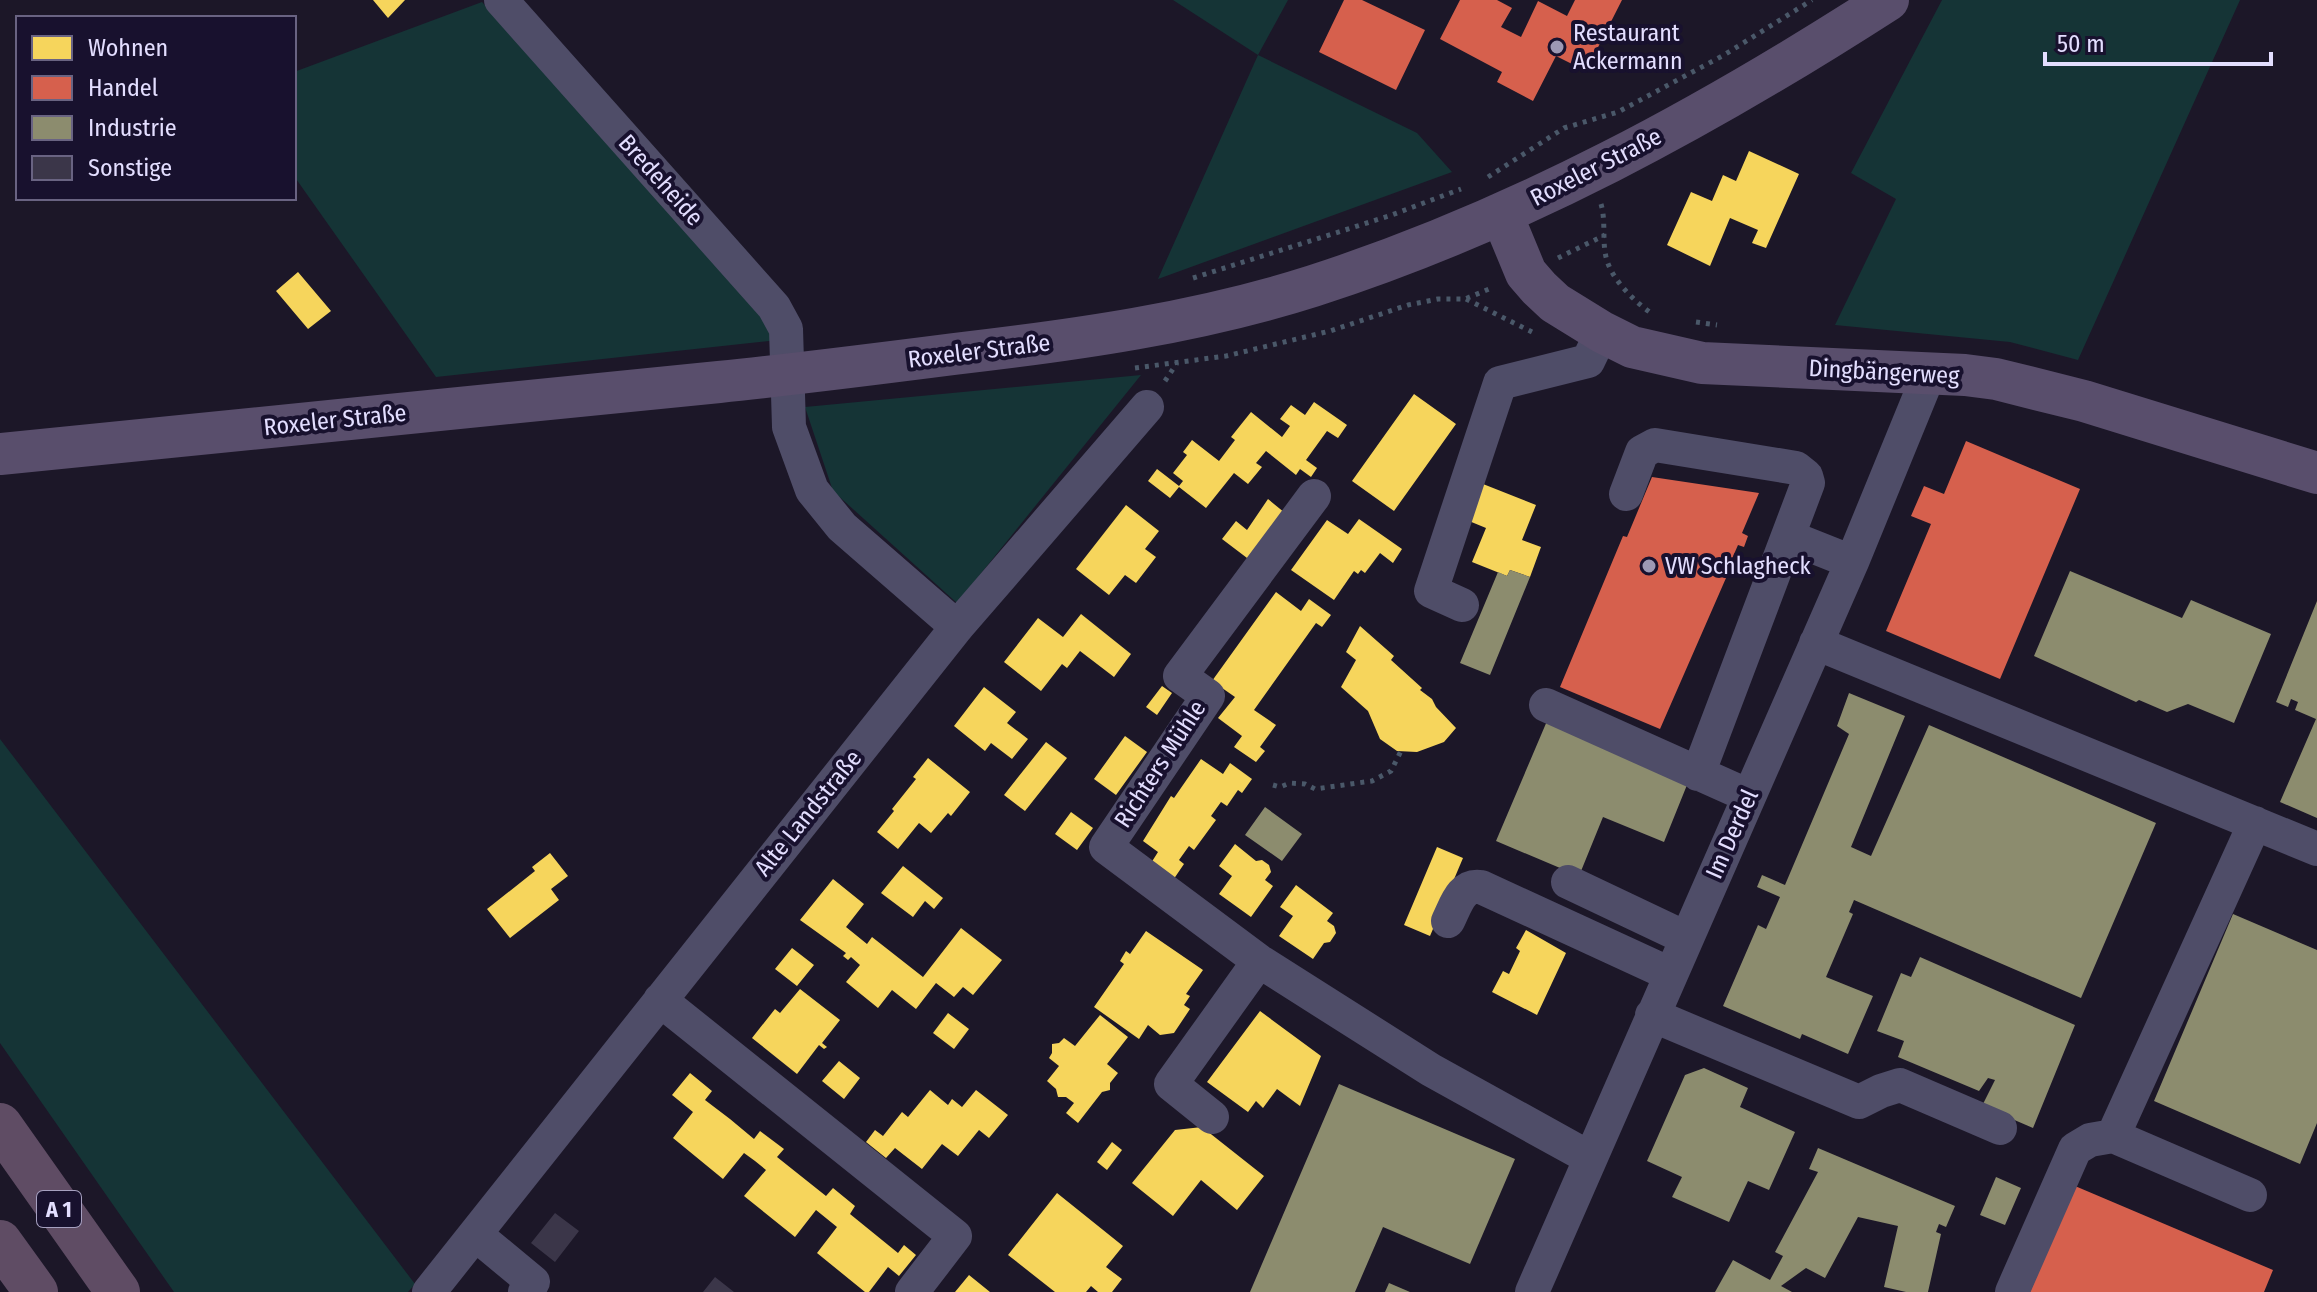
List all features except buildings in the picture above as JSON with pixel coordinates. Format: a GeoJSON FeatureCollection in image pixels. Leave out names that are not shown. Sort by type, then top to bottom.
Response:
{"type":"FeatureCollection","features":[{"type":"Feature","properties":{"kind":"highway","name":"A 1"},"geometry":{"type":"LineString","coordinates":[[0,1125],[118,1292]]}},
{"type":"Feature","properties":{"kind":"highway"},"geometry":{"type":"LineString","coordinates":[[0,1242],[36,1292]]}},
{"type":"Feature","properties":{"kind":"main road","name":"Roxeler Straße"},"geometry":{"type":"LineString","coordinates":[[0,454],[787,375],[1077,339],[1193,317],[1309,287],[1407,253],[1494,197],[1587,174],[1725,99],[1888,0]]}},
{"type":"Feature","properties":{"kind":"main road","name":"Dingbängerweg"},"geometry":{"type":"LineString","coordinates":[[1494,197],[1526,273],[1539,288],[1555,303],[1632,347],[1702,363],[1996,379],[2070,397],[2317,473]]}},
{"type":"Feature","properties":{"kind":"street","name":"Bredeheide"},"geometry":{"type":"LineString","coordinates":[[501,0],[774,307],[786,329],[787,375]]}},
{"type":"Feature","properties":{"kind":"street"},"geometry":{"type":"LineString","coordinates":[[1462,605],[1431,591],[1500,383],[1588,361],[1602,332]]}},
{"type":"Feature","properties":{"kind":"street","name":"Im Derdel"},"geometry":{"type":"LineString","coordinates":[[1532,1292],[1852,562],[1929,374]]}},
{"type":"Feature","properties":{"kind":"street"},"geometry":{"type":"LineString","coordinates":[[787,375],[789,427],[812,490],[842,527],[957,627]]}},
{"type":"Feature","properties":{"kind":"street","name":"Alte Landstraße"},"geometry":{"type":"LineString","coordinates":[[429,1292],[957,627],[1147,407]]}},
{"type":"Feature","properties":{"kind":"street"},"geometry":{"type":"LineString","coordinates":[[1626,494],[1642,452],[1655,445],[1796,468],[1806,476],[1808,483],[1698,774]]}},
{"type":"Feature","properties":{"kind":"street","name":"Richters Mühle"},"geometry":{"type":"LineString","coordinates":[[1314,496],[1180,676],[1208,696],[1106,847],[1259,961],[1431,1070],[1590,1158]]}},
{"type":"Feature","properties":{"kind":"street"},"geometry":{"type":"LineString","coordinates":[[1789,537],[1852,562]]}},
{"type":"Feature","properties":{"kind":"street"},"geometry":{"type":"LineString","coordinates":[[1816,643],[2317,849]]}},
{"type":"Feature","properties":{"kind":"street"},"geometry":{"type":"LineString","coordinates":[[1546,705],[1749,796]]}},
{"type":"Feature","properties":{"kind":"street"},"geometry":{"type":"LineString","coordinates":[[2113,1136],[2255,823]]}},
{"type":"Feature","properties":{"kind":"street"},"geometry":{"type":"LineString","coordinates":[[1568,882],[1686,938]]}},
{"type":"Feature","properties":{"kind":"street"},"geometry":{"type":"LineString","coordinates":[[1448,921],[1463,890],[1471,886],[1481,887],[1670,974]]}},
{"type":"Feature","properties":{"kind":"street"},"geometry":{"type":"LineString","coordinates":[[1212,1117],[1171,1084],[1259,961]]}},
{"type":"Feature","properties":{"kind":"street"},"geometry":{"type":"LineString","coordinates":[[660,1000],[955,1236],[912,1292]]}},
{"type":"Feature","properties":{"kind":"street"},"geometry":{"type":"LineString","coordinates":[[1652,1015],[1859,1102],[1900,1085],[2000,1128]]}},
{"type":"Feature","properties":{"kind":"street"},"geometry":{"type":"LineString","coordinates":[[2012,1292],[2075,1149],[2090,1140],[2113,1136],[2250,1195]]}},
{"type":"Feature","properties":{"kind":"street"},"geometry":{"type":"LineString","coordinates":[[475,1234],[533,1282],[525,1292]]}},
{"type":"Feature","properties":{"kind":"path"},"geometry":{"type":"LineString","coordinates":[[1494,197],[1564,128],[1618,112],[1724,55],[1812,0]]}},
{"type":"Feature","properties":{"kind":"path"},"geometry":{"type":"LineString","coordinates":[[1181,281],[1389,216],[1472,184]]}},
{"type":"Feature","properties":{"kind":"path"},"geometry":{"type":"LineString","coordinates":[[1273,785],[1305,784],[1315,789],[1372,781],[1391,771],[1401,751]]}},
{"type":"Feature","properties":{"kind":"green space"},"geometry":{"type":"Polygon","coordinates":[[[1173,0],[1288,0],[1258,55],[1173,0]]]}},
{"type":"Feature","properties":{"kind":"green space"},"geometry":{"type":"Polygon","coordinates":[[[1942,0],[2240,0],[2078,360],[2010,342],[1835,325],[1896,199],[1851,173],[1942,0]]]}},
{"type":"Feature","properties":{"kind":"green space"},"geometry":{"type":"Polygon","coordinates":[[[482,2],[787,339],[436,377],[296,179],[296,71],[482,2]]]}},
{"type":"Feature","properties":{"kind":"green space"},"geometry":{"type":"Polygon","coordinates":[[[1258,55],[1417,133],[1452,172],[1158,279],[1258,55]]]}},
{"type":"Feature","properties":{"kind":"green space"},"geometry":{"type":"Polygon","coordinates":[[[1141,375],[957,603],[833,491],[805,407],[1141,375]]]}},
{"type":"Feature","properties":{"kind":"green space"},"geometry":{"type":"Polygon","coordinates":[[[0,739],[415,1284],[408,1292],[174,1292],[0,1043],[0,739]]]}},
{"type":"Feature","properties":{"kind":"place","name":"Restaurant Ackermann"},"geometry":{"type":"Point","coordinates":[1557,47]}},
{"type":"Feature","properties":{"kind":"place","name":"VW Schlagheck"},"geometry":{"type":"Point","coordinates":[1649,566]}}]}
